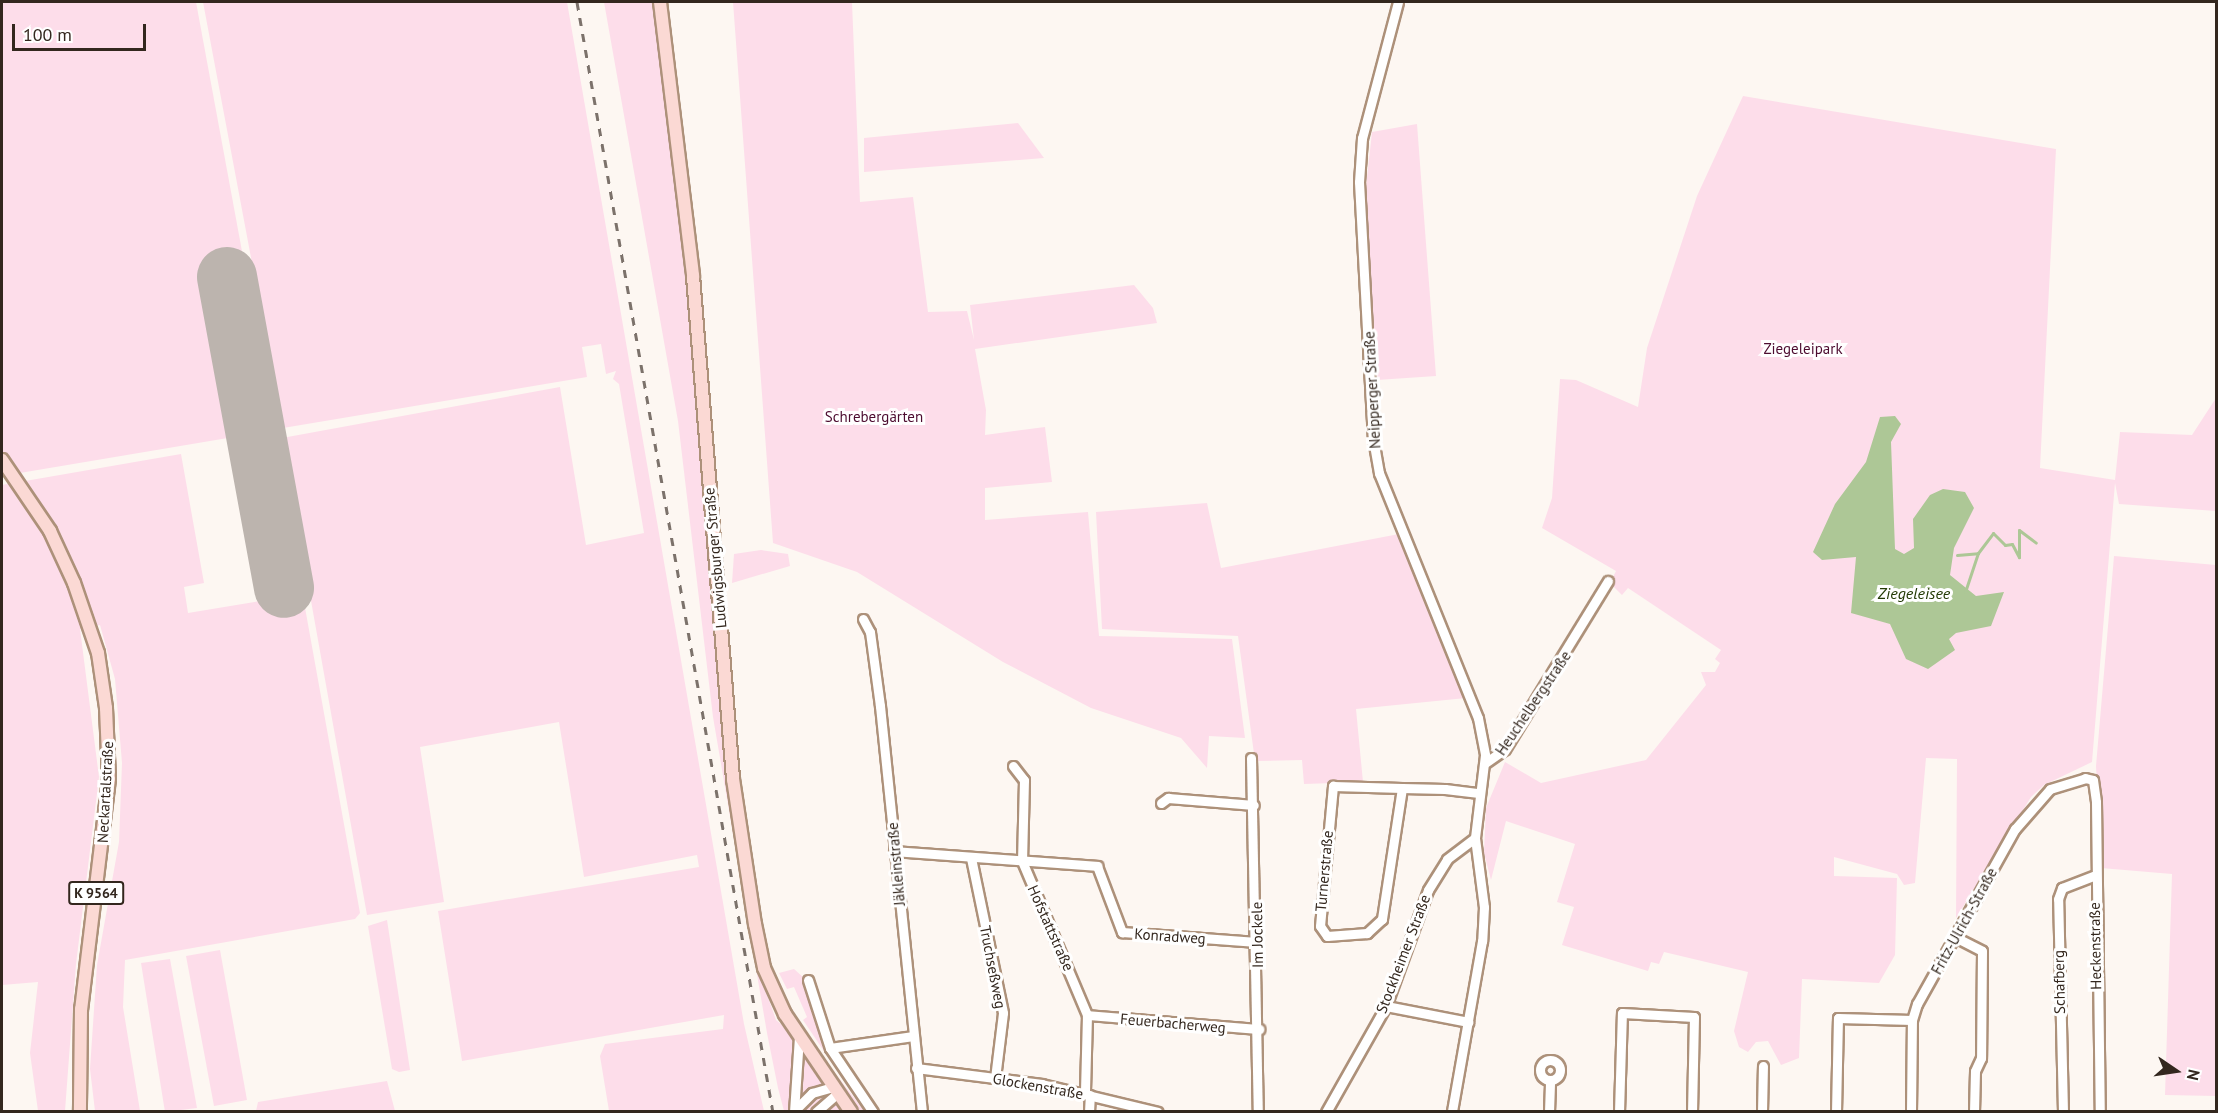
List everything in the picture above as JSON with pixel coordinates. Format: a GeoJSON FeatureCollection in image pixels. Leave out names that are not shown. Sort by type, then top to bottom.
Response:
{"type":"FeatureCollection","features":[{"type":"Feature","properties":{"kind":"main road","name":"Ludwigsburger Straße"},"geometry":{"type":"LineString","coordinates":[[660,2],[693,276],[740,830],[764,968],[799,1037],[851,1112]]}},
{"type":"Feature","properties":{"kind":"main road","name":"Neckartalstraße"},"geometry":{"type":"LineString","coordinates":[[2,460],[62,556],[85,613],[101,675],[109,779],[81,1009],[80,1112]]}},
{"type":"Feature","properties":{"kind":"street","name":"Neipperger Straße"},"geometry":{"type":"LineString","coordinates":[[1398,2],[1362,138],[1359,182],[1373,439],[1378,473],[1478,718],[1485,763]]}},
{"type":"Feature","properties":{"kind":"street","name":"Heuchelbergstraße"},"geometry":{"type":"LineString","coordinates":[[1452,1112],[1468,1022],[1484,907],[1475,838],[1479,793],[1485,763],[1505,749],[1608,581]]}},
{"type":"Feature","properties":{"kind":"street","name":"Jäkleinstraße"},"geometry":{"type":"LineString","coordinates":[[862,619],[870,632],[880,704],[922,1112]]}},
{"type":"Feature","properties":{"kind":"street","name":"Im Jockele"},"geometry":{"type":"LineString","coordinates":[[1251,758],[1259,1029],[1258,1112]]}},
{"type":"Feature","properties":{"kind":"street","name":"Hofstattstraße"},"geometry":{"type":"LineString","coordinates":[[1013,766],[1024,780],[1022,861],[1087,1015],[1089,1112]]}},
{"type":"Feature","properties":{"kind":"street","name":"Heckenstraße"},"geometry":{"type":"LineString","coordinates":[[2093,780],[2100,1112]]}},
{"type":"Feature","properties":{"kind":"street","name":"Fritz-Ulrich-Straße"},"geometry":{"type":"LineString","coordinates":[[1911,1112],[1912,1020],[1955,937],[2034,803],[2050,789],[2093,780]]}},
{"type":"Feature","properties":{"kind":"street","name":"Turnerstraße"},"geometry":{"type":"LineString","coordinates":[[1402,788],[1382,919],[1366,933],[1327,936],[1320,926],[1331,789],[1402,788],[1479,793]]}},
{"type":"Feature","properties":{"kind":"street"},"geometry":{"type":"LineString","coordinates":[[1161,803],[1168,798],[1254,805]]}},
{"type":"Feature","properties":{"kind":"street","name":"Stockheimer Straße"},"geometry":{"type":"LineString","coordinates":[[1326,1112],[1386,1006],[1418,909],[1447,859],[1475,838]]}},
{"type":"Feature","properties":{"kind":"street"},"geometry":{"type":"LineString","coordinates":[[894,851],[1022,861]]}},
{"type":"Feature","properties":{"kind":"street","name":"Truchseßweg"},"geometry":{"type":"LineString","coordinates":[[971,858],[1003,1013],[994,1078]]}},
{"type":"Feature","properties":{"kind":"street","name":"Konradweg"},"geometry":{"type":"LineString","coordinates":[[1022,861],[1097,866],[1122,932],[1257,942]]}},
{"type":"Feature","properties":{"kind":"street","name":"Schafberg"},"geometry":{"type":"LineString","coordinates":[[2063,1112],[2058,899],[2062,888],[2094,876]]}},
{"type":"Feature","properties":{"kind":"street"},"geometry":{"type":"LineString","coordinates":[[1955,937],[1982,951],[1981,1058],[1975,1071],[1974,1112]]}},
{"type":"Feature","properties":{"kind":"street"},"geometry":{"type":"LineString","coordinates":[[808,980],[830,1048],[873,1112]]}},
{"type":"Feature","properties":{"kind":"street"},"geometry":{"type":"LineString","coordinates":[[1386,1006],[1468,1022]]}},
{"type":"Feature","properties":{"kind":"street"},"geometry":{"type":"LineString","coordinates":[[1619,1112],[1622,1013],[1694,1017],[1692,1112]]}},
{"type":"Feature","properties":{"kind":"street","name":"Feuerbacherweg"},"geometry":{"type":"LineString","coordinates":[[1087,1015],[1259,1029]]}},
{"type":"Feature","properties":{"kind":"street"},"geometry":{"type":"LineString","coordinates":[[1836,1112],[1838,1018],[1912,1020]]}},
{"type":"Feature","properties":{"kind":"street"},"geometry":{"type":"LineString","coordinates":[[830,1048],[913,1036]]}},
{"type":"Feature","properties":{"kind":"street"},"geometry":{"type":"LineString","coordinates":[[794,1111],[799,1037]]}},
{"type":"Feature","properties":{"kind":"street"},"geometry":{"type":"LineString","coordinates":[[1762,1112],[1763,1066]]}},
{"type":"Feature","properties":{"kind":"street","name":"Glockenstraße"},"geometry":{"type":"LineString","coordinates":[[916,1068],[994,1078],[1088,1095],[1158,1112]]}},
{"type":"Feature","properties":{"kind":"street"},"geometry":{"type":"LineString","coordinates":[[1549,1112],[1550,1080]]}},
{"type":"Feature","properties":{"kind":"street"},"geometry":{"type":"LineString","coordinates":[[794,1111],[812,1093],[836,1090]]}},
{"type":"Feature","properties":{"kind":"street"},"geometry":{"type":"LineString","coordinates":[[816,1112],[836,1090]]}},
{"type":"Feature","properties":{"kind":"green space"},"geometry":{"type":"Polygon","coordinates":[[[2,2],[196,2],[275,430],[2,476],[2,2]]]}},
{"type":"Feature","properties":{"kind":"green space"},"geometry":{"type":"Polygon","coordinates":[[[203,2],[567,2],[744,1024],[764,1111],[609,1111],[600,1056],[605,1044],[723,1029],[724,1015],[462,1061],[438,911],[699,867],[697,855],[584,877],[559,722],[420,747],[444,902],[367,915],[282,438],[560,387],[586,545],[644,533],[619,384],[613,379],[616,371],[606,374],[601,344],[582,347],[587,377],[283,428],[203,2]]]}},
{"type":"Feature","properties":{"kind":"green space"},"geometry":{"type":"Polygon","coordinates":[[[604,2],[655,2],[683,221],[724,745],[757,966],[776,1020],[829,1065],[864,1111],[784,1111],[778,1088],[713,717],[678,421],[604,2]]]}},
{"type":"Feature","properties":{"kind":"green space","name":"Schrebergärten"},"geometry":{"type":"Polygon","coordinates":[[[733,2],[852,2],[860,202],[913,197],[928,312],[967,311],[974,340],[970,305],[1134,285],[1153,308],[1157,323],[975,349],[986,410],[985,435],[1045,427],[1052,482],[985,488],[985,520],[1088,512],[1099,636],[1232,639],[1245,738],[1209,736],[1207,768],[1181,738],[1091,708],[1003,662],[857,572],[773,543],[733,2]]]}},
{"type":"Feature","properties":{"kind":"green space","name":"Ziegeleipark"},"geometry":{"type":"Polygon","coordinates":[[[1743,96],[2056,149],[2040,468],[2115,480],[2120,432],[2192,435],[2216,398],[2216,511],[2119,504],[2115,483],[2092,762],[2044,785],[2031,797],[1956,918],[1957,759],[1926,758],[1915,883],[1904,885],[1897,874],[1834,857],[1834,876],[1897,878],[1895,955],[1879,983],[1802,979],[1799,1058],[1781,1065],[1768,1041],[1756,1042],[1748,1052],[1739,1047],[1734,1031],[1748,972],[1664,952],[1659,964],[1651,962],[1648,971],[1562,945],[1574,907],[1557,902],[1575,844],[1506,821],[1491,880],[1484,853],[1486,808],[1505,762],[1541,783],[1646,760],[1706,685],[1701,672],[1715,672],[1720,663],[1715,659],[1721,650],[1628,588],[1622,595],[1610,583],[1616,571],[1542,528],[1552,498],[1560,379],[1576,380],[1638,407],[1647,348],[1697,196],[1743,96]]]}},
{"type":"Feature","properties":{"kind":"green space"},"geometry":{"type":"Polygon","coordinates":[[[1018,123],[1044,158],[864,172],[864,138],[1018,123]]]}},
{"type":"Feature","properties":{"kind":"green space"},"geometry":{"type":"Polygon","coordinates":[[[1417,124],[1436,376],[1377,380],[1363,214],[1372,132],[1417,124]]]}},
{"type":"Feature","properties":{"kind":"green space"},"geometry":{"type":"Polygon","coordinates":[[[269,438],[275,441],[360,913],[355,919],[125,960],[123,1007],[140,1111],[95,1111],[90,1069],[97,965],[119,842],[122,763],[115,679],[100,625],[80,629],[99,777],[76,964],[65,1111],[38,1111],[30,1053],[38,982],[2,985],[2,485],[181,454],[204,583],[184,587],[188,613],[266,600],[241,443],[269,438]]]}},
{"type":"Feature","properties":{"kind":"green space"},"geometry":{"type":"Polygon","coordinates":[[[1207,503],[1221,568],[1399,534],[1466,698],[1356,709],[1363,782],[1304,784],[1302,760],[1255,761],[1238,636],[1102,629],[1096,512],[1207,503]]]}},
{"type":"Feature","properties":{"kind":"green space"},"geometry":{"type":"Polygon","coordinates":[[[761,550],[788,554],[790,566],[732,583],[734,554],[761,550]]]}},
{"type":"Feature","properties":{"kind":"green space"},"geometry":{"type":"Polygon","coordinates":[[[2114,556],[2216,565],[2216,1096],[2165,1095],[2172,874],[2101,868],[2096,766],[2114,556]]]}},
{"type":"Feature","properties":{"kind":"green space"},"geometry":{"type":"Polygon","coordinates":[[[387,920],[410,1070],[399,1072],[392,1069],[368,926],[387,920]]]}},
{"type":"Feature","properties":{"kind":"green space"},"geometry":{"type":"Polygon","coordinates":[[[220,950],[247,1100],[214,1106],[186,956],[220,950]]]}},
{"type":"Feature","properties":{"kind":"green space"},"geometry":{"type":"Polygon","coordinates":[[[170,959],[197,1108],[165,1112],[141,963],[170,959]]]}},
{"type":"Feature","properties":{"kind":"green space"},"geometry":{"type":"Polygon","coordinates":[[[794,969],[804,978],[848,1087],[803,1020],[807,1017],[794,987],[787,989],[779,973],[794,969]]]}},
{"type":"Feature","properties":{"kind":"green space"},"geometry":{"type":"Polygon","coordinates":[[[387,1081],[395,1111],[256,1111],[258,1102],[387,1081]]]}},
{"type":"Feature","properties":{"kind":"water","name":"Ziegeleisee"},"geometry":{"type":"Polygon","coordinates":[[[1895,416],[1901,424],[1891,442],[1895,549],[1904,554],[1914,548],[1913,519],[1930,495],[1943,489],[1965,492],[1974,508],[1954,548],[1950,575],[1976,596],[2004,592],[1991,626],[1956,633],[1949,639],[1955,650],[1928,669],[1906,659],[1890,624],[1851,613],[1856,557],[1822,560],[1813,552],[1835,504],[1866,462],[1880,417],[1895,416]]]}},
{"type":"Feature","properties":{"kind":"waterway"},"geometry":{"type":"LineString","coordinates":[[1957,555],[1978,553],[1993,533],[2005,545],[2012,544],[2019,557],[2019,530],[2036,543]]}},
{"type":"Feature","properties":{"kind":"waterway"},"geometry":{"type":"LineString","coordinates":[[1965,592],[1978,553]]}},
{"type":"Feature","properties":{"kind":"runway"},"geometry":{"type":"LineString","coordinates":[[227,277],[284,588]]}},
{"type":"Feature","properties":{"kind":"railway"},"geometry":{"type":"LineString","coordinates":[[577,2],[773,1112]]}}]}
